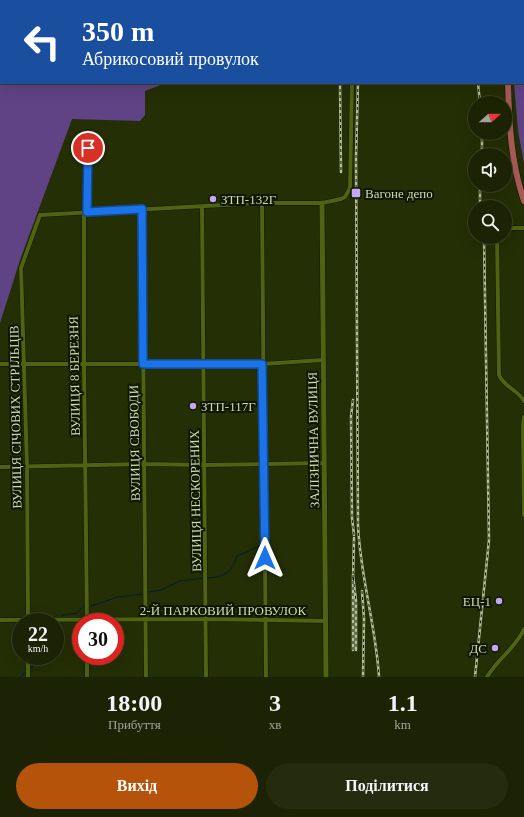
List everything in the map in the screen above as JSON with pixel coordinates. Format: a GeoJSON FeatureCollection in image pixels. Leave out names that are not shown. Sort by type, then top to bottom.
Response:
{"type":"FeatureCollection","features":[{"type":"Feature","properties":{"kind":"main road"},"geometry":{"type":"LineString","coordinates":[[508,84],[509,125],[512,157],[524,201]]}},
{"type":"Feature","properties":{"kind":"street"},"geometry":{"type":"LineString","coordinates":[[87,212],[262,203],[322,203],[340,200],[345,197],[350,188],[352,84]]}},
{"type":"Feature","properties":{"kind":"street","name":"ВУЛИЦЯ 8 БЕРЕЗНЯ"},"geometry":{"type":"LineString","coordinates":[[87,613],[84,216],[87,212],[88,132]]}},
{"type":"Feature","properties":{"kind":"street"},"geometry":{"type":"LineString","coordinates":[[262,203],[262,364],[266,677]]}},
{"type":"Feature","properties":{"kind":"street","name":"ЗАЛІЗНИЧНА ВУЛИЦЯ"},"geometry":{"type":"LineString","coordinates":[[322,203],[326,677]]}},
{"type":"Feature","properties":{"kind":"street","name":"ВУЛИЦЯ НЕСКОРЕНИХ"},"geometry":{"type":"LineString","coordinates":[[202,206],[206,677]]}},
{"type":"Feature","properties":{"kind":"street","name":"ВУЛИЦЯ СВОБОДИ"},"geometry":{"type":"LineString","coordinates":[[142,209],[146,677]]}},
{"type":"Feature","properties":{"kind":"street","name":"ВУЛИЦЯ СІЧОВИХ СТРІЛЬЦІВ"},"geometry":{"type":"LineString","coordinates":[[28,613],[27,466],[21,268],[40,215],[87,212]]}},
{"type":"Feature","properties":{"kind":"street"},"geometry":{"type":"LineString","coordinates":[[512,228],[524,228]]}},
{"type":"Feature","properties":{"kind":"street"},"geometry":{"type":"LineString","coordinates":[[497,244],[499,374],[505,384],[524,401]]}},
{"type":"Feature","properties":{"kind":"street"},"geometry":{"type":"LineString","coordinates":[[0,364],[262,364],[323,360]]}},
{"type":"Feature","properties":{"kind":"street"},"geometry":{"type":"LineString","coordinates":[[524,417],[524,515]]}},
{"type":"Feature","properties":{"kind":"street"},"geometry":{"type":"LineString","coordinates":[[0,467],[144,464],[205,465],[324,463]]}},
{"type":"Feature","properties":{"kind":"street","name":"2-Й ПАРКОВИЙ ПРОВУЛОК"},"geometry":{"type":"LineString","coordinates":[[124,620],[206,619],[326,621]]}},
{"type":"Feature","properties":{"kind":"street","name":"2-Й ПАРКОВИЙ ПРОВУЛОК"},"geometry":{"type":"LineString","coordinates":[[0,620],[12,620]]}},
{"type":"Feature","properties":{"kind":"street"},"geometry":{"type":"LineString","coordinates":[[487,677],[493,668],[517,642],[524,629]]}},
{"type":"Feature","properties":{"kind":"street"},"geometry":{"type":"LineString","coordinates":[[28,665],[28,677]]}},
{"type":"Feature","properties":{"kind":"street"},"geometry":{"type":"LineString","coordinates":[[87,665],[87,677]]}},
{"type":"Feature","properties":{"kind":"shaded area"},"geometry":{"type":"Polygon","coordinates":[[[0,84],[163,84],[145,91],[145,115],[140,121],[72,119],[20,260],[0,323],[0,84]]]}},
{"type":"Feature","properties":{"kind":"shaded area"},"geometry":{"type":"Polygon","coordinates":[[[514,84],[524,84],[524,163],[518,131],[514,84]]]}},
{"type":"Feature","properties":{"kind":"waterway"},"geometry":{"type":"LineString","coordinates":[[207,578],[223,575],[230,570],[237,556],[262,544]]}},
{"type":"Feature","properties":{"kind":"waterway"},"geometry":{"type":"LineString","coordinates":[[149,592],[161,590],[180,581],[204,578]]}},
{"type":"Feature","properties":{"kind":"waterway"},"geometry":{"type":"LineString","coordinates":[[91,606],[118,597],[143,594]]}},
{"type":"Feature","properties":{"kind":"waterway"},"geometry":{"type":"LineString","coordinates":[[64,615],[77,613],[83,607]]}},
{"type":"Feature","properties":{"kind":"waterway"},"geometry":{"type":"LineString","coordinates":[[32,669],[33,665]]}},
{"type":"Feature","properties":{"kind":"waterway"},"geometry":{"type":"LineString","coordinates":[[21,677],[25,672]]}},
{"type":"Feature","properties":{"kind":"railway"},"geometry":{"type":"LineString","coordinates":[[340,84],[341,172]]}},
{"type":"Feature","properties":{"kind":"railway"},"geometry":{"type":"LineString","coordinates":[[358,84],[356,157],[358,525],[359,544],[375,639],[379,677]]}},
{"type":"Feature","properties":{"kind":"railway"},"geometry":{"type":"LineString","coordinates":[[478,84],[479,96]]}},
{"type":"Feature","properties":{"kind":"railway"},"geometry":{"type":"LineString","coordinates":[[482,140],[482,148]]}},
{"type":"Feature","properties":{"kind":"railway"},"geometry":{"type":"LineString","coordinates":[[480,192],[480,200]]}},
{"type":"Feature","properties":{"kind":"railway"},"geometry":{"type":"LineString","coordinates":[[475,677],[489,540],[484,244]]}},
{"type":"Feature","properties":{"kind":"railway"},"geometry":{"type":"LineString","coordinates":[[353,400],[351,416],[352,518],[354,535]]}},
{"type":"Feature","properties":{"kind":"railway"},"geometry":{"type":"LineString","coordinates":[[353,580],[354,538]]}},
{"type":"Feature","properties":{"kind":"railway"},"geometry":{"type":"LineString","coordinates":[[353,650],[353,575],[356,601],[356,650]]}},
{"type":"Feature","properties":{"kind":"railway"},"geometry":{"type":"LineString","coordinates":[[362,591],[364,619],[363,677]]}},
{"type":"Feature","properties":{"kind":"place","name":"Вагоне депо"},"geometry":{"type":"Point","coordinates":[356,193]}},
{"type":"Feature","properties":{"kind":"place","name":"ЗТП-132Г"},"geometry":{"type":"Point","coordinates":[213,199]}},
{"type":"Feature","properties":{"kind":"place","name":"ЗТП-117Г"},"geometry":{"type":"Point","coordinates":[193,406]}},
{"type":"Feature","properties":{"kind":"place","name":"ЕЦ-1"},"geometry":{"type":"Point","coordinates":[499,601]}},
{"type":"Feature","properties":{"kind":"place","name":"ДС"},"geometry":{"type":"Point","coordinates":[495,648]}},
{"type":"Feature","properties":{"kind":"route"},"geometry":{"type":"LineString","coordinates":[[88,148],[87,212],[142,209],[143,364],[262,364],[265,558]]}}]}
